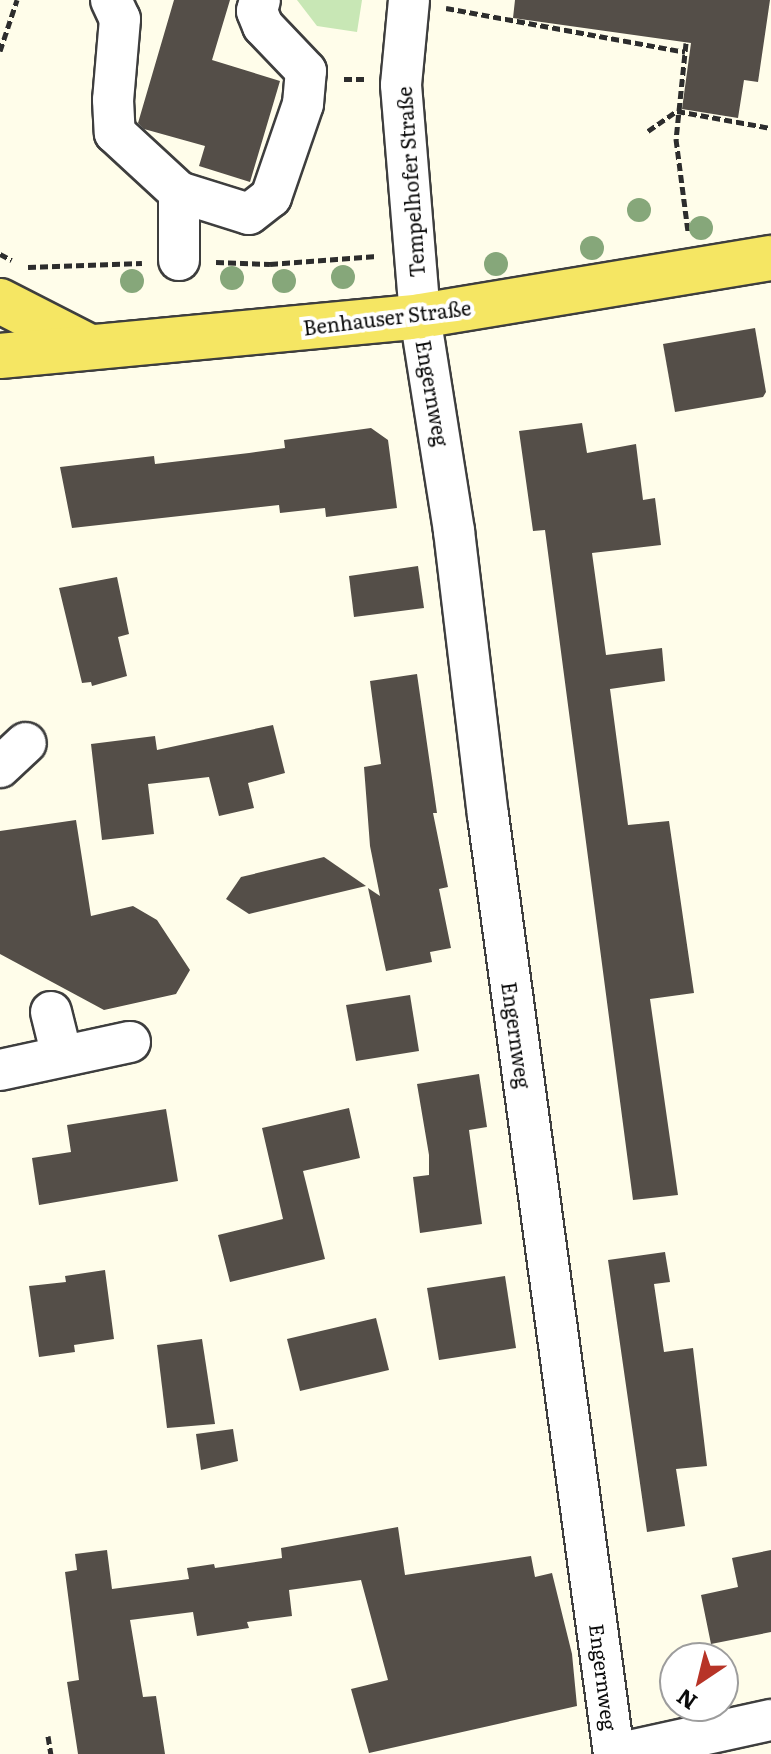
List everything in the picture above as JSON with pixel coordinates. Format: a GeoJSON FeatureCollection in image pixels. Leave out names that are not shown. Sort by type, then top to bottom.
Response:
{"type":"FeatureCollection","features":[{"type":"Feature","properties":{"kind":"main road","name":"Benhauser Straße"},"geometry":{"type":"LineString","coordinates":[[0,356],[420,316],[771,258]]}},
{"type":"Feature","properties":{"kind":"main road"},"geometry":{"type":"LineString","coordinates":[[0,301],[92,348]]}},
{"type":"Feature","properties":{"kind":"street"},"geometry":{"type":"LineString","coordinates":[[111,0],[120,19],[113,100],[115,133],[179,192],[249,214],[271,197],[303,104],[306,71],[263,26],[257,11],[260,0]]}},
{"type":"Feature","properties":{"kind":"street","name":"Tempelhofer Straße"},"geometry":{"type":"LineString","coordinates":[[409,1],[401,85],[420,316]]}},
{"type":"Feature","properties":{"kind":"street"},"geometry":{"type":"LineString","coordinates":[[179,192],[179,260]]}},
{"type":"Feature","properties":{"kind":"street","name":"Engernweg"},"geometry":{"type":"LineString","coordinates":[[420,316],[454,531],[492,846],[615,1754]]}},
{"type":"Feature","properties":{"kind":"street"},"geometry":{"type":"LineString","coordinates":[[51,1012],[62,1056]]}},
{"type":"Feature","properties":{"kind":"street"},"geometry":{"type":"LineString","coordinates":[[0,1070],[130,1042]]}},
{"type":"Feature","properties":{"kind":"street"},"geometry":{"type":"LineString","coordinates":[[615,1754],[771,1720]]}},
{"type":"Feature","properties":{"kind":"path"},"geometry":{"type":"LineString","coordinates":[[0,51],[17,0]]}},
{"type":"Feature","properties":{"kind":"path"},"geometry":{"type":"LineString","coordinates":[[409,1],[685,52]]}},
{"type":"Feature","properties":{"kind":"path"},"geometry":{"type":"LineString","coordinates":[[686,43],[676,139],[694,272]]}},
{"type":"Feature","properties":{"kind":"path"},"geometry":{"type":"LineString","coordinates":[[648,131],[677,111],[771,128]]}},
{"type":"Feature","properties":{"kind":"path"},"geometry":{"type":"LineString","coordinates":[[48,1736],[51,1754]]}},
{"type":"Feature","properties":{"kind":"green space"},"geometry":{"type":"Polygon","coordinates":[[[297,0],[362,0],[357,32],[317,26],[297,0]]]}},
{"type":"Feature","properties":{"kind":"building"},"geometry":{"type":"Polygon","coordinates":[[[174,0],[230,0],[212,60],[280,81],[250,182],[199,166],[205,146],[144,129],[138,123],[174,0]]]}},
{"type":"Feature","properties":{"kind":"building"},"geometry":{"type":"Polygon","coordinates":[[[515,0],[770,0],[758,82],[744,80],[738,118],[682,109],[691,43],[513,18],[515,0]]]}},
{"type":"Feature","properties":{"kind":"building"},"geometry":{"type":"Polygon","coordinates":[[[755,328],[766,392],[763,397],[675,412],[663,344],[755,328]]]}},
{"type":"Feature","properties":{"kind":"building"},"geometry":{"type":"Polygon","coordinates":[[[582,423],[587,453],[636,444],[643,500],[655,498],[661,545],[592,553],[606,655],[662,648],[665,681],[610,689],[628,825],[669,821],[694,993],[650,999],[678,1195],[633,1200],[545,530],[533,531],[519,431],[582,423]]]}},
{"type":"Feature","properties":{"kind":"building"},"geometry":{"type":"Polygon","coordinates":[[[371,428],[388,440],[397,508],[326,517],[325,508],[280,513],[279,505],[72,528],[60,467],[154,456],[155,464],[249,453],[285,448],[284,440],[371,428]]]}},
{"type":"Feature","properties":{"kind":"building"},"geometry":{"type":"Polygon","coordinates":[[[418,566],[424,608],[354,617],[349,576],[418,566]]]}},
{"type":"Feature","properties":{"kind":"building"},"geometry":{"type":"Polygon","coordinates":[[[117,577],[129,634],[118,637],[127,676],[92,686],[91,682],[82,683],[59,588],[117,577]]]}},
{"type":"Feature","properties":{"kind":"building"},"geometry":{"type":"Polygon","coordinates":[[[417,674],[437,813],[433,813],[448,887],[439,889],[451,948],[430,952],[432,962],[386,971],[368,888],[380,896],[370,846],[364,767],[381,764],[370,681],[417,674]]]}},
{"type":"Feature","properties":{"kind":"building"},"geometry":{"type":"Polygon","coordinates":[[[273,725],[285,773],[248,783],[254,808],[219,816],[209,777],[148,784],[154,834],[102,840],[91,744],[155,736],[157,750],[273,725]]]}},
{"type":"Feature","properties":{"kind":"building"},"geometry":{"type":"Polygon","coordinates":[[[76,820],[91,916],[133,906],[157,920],[190,970],[176,994],[104,1010],[0,954],[0,831],[76,820]]]}},
{"type":"Feature","properties":{"kind":"building"},"geometry":{"type":"Polygon","coordinates":[[[324,857],[366,886],[249,914],[226,899],[241,877],[324,857]]]}},
{"type":"Feature","properties":{"kind":"building"},"geometry":{"type":"Polygon","coordinates":[[[410,995],[419,1051],[356,1061],[346,1005],[410,995]]]}},
{"type":"Feature","properties":{"kind":"building"},"geometry":{"type":"Polygon","coordinates":[[[479,1074],[487,1127],[469,1130],[482,1224],[420,1233],[413,1177],[429,1175],[429,1155],[417,1084],[479,1074]]]}},
{"type":"Feature","properties":{"kind":"building"},"geometry":{"type":"Polygon","coordinates":[[[349,1108],[360,1158],[303,1171],[325,1259],[230,1282],[218,1235],[283,1219],[262,1128],[349,1108]]]}},
{"type":"Feature","properties":{"kind":"building"},"geometry":{"type":"Polygon","coordinates":[[[166,1109],[178,1181],[39,1205],[32,1158],[71,1152],[67,1125],[166,1109]]]}},
{"type":"Feature","properties":{"kind":"building"},"geometry":{"type":"Polygon","coordinates":[[[665,1252],[670,1282],[654,1284],[664,1352],[693,1348],[707,1466],[676,1469],[685,1526],[647,1532],[608,1260],[665,1252]]]}},
{"type":"Feature","properties":{"kind":"building"},"geometry":{"type":"Polygon","coordinates":[[[105,1270],[114,1339],[74,1345],[75,1352],[39,1357],[29,1286],[66,1282],[65,1276],[105,1270]]]}},
{"type":"Feature","properties":{"kind":"building"},"geometry":{"type":"Polygon","coordinates":[[[505,1276],[516,1348],[439,1360],[427,1288],[505,1276]]]}},
{"type":"Feature","properties":{"kind":"building"},"geometry":{"type":"Polygon","coordinates":[[[376,1318],[389,1370],[300,1391],[287,1339],[376,1318]]]}},
{"type":"Feature","properties":{"kind":"building"},"geometry":{"type":"Polygon","coordinates":[[[202,1339],[215,1424],[167,1428],[157,1345],[202,1339]]]}},
{"type":"Feature","properties":{"kind":"building"},"geometry":{"type":"Polygon","coordinates":[[[233,1429],[238,1461],[201,1470],[196,1434],[233,1429]]]}},
{"type":"Feature","properties":{"kind":"building"},"geometry":{"type":"Polygon","coordinates":[[[398,1527],[405,1575],[531,1556],[535,1577],[552,1573],[572,1654],[577,1706],[369,1753],[351,1689],[388,1680],[361,1580],[289,1590],[292,1616],[247,1622],[249,1628],[197,1636],[193,1612],[130,1620],[143,1697],[156,1696],[165,1754],[78,1754],[67,1682],[79,1680],[65,1572],[77,1570],[75,1554],[107,1550],[112,1589],[189,1579],[187,1568],[214,1564],[215,1568],[282,1558],[281,1548],[398,1527]]]}},
{"type":"Feature","properties":{"kind":"building"},"geometry":{"type":"Polygon","coordinates":[[[771,1550],[771,1632],[711,1642],[701,1595],[738,1587],[732,1558],[771,1550]]]}}]}
